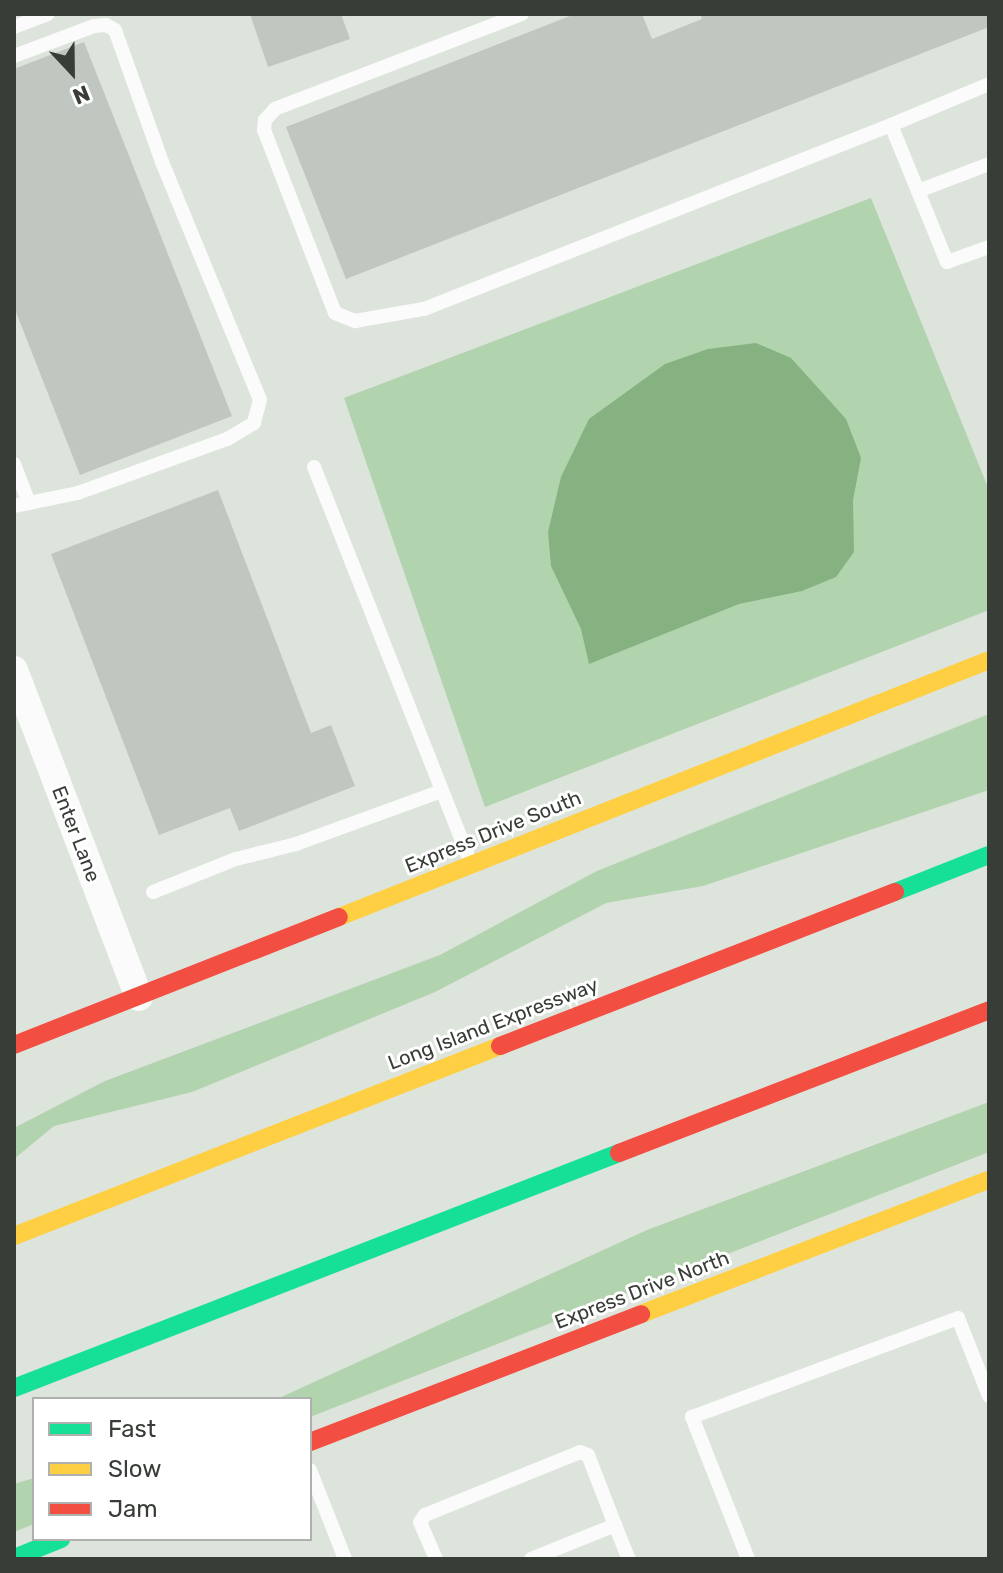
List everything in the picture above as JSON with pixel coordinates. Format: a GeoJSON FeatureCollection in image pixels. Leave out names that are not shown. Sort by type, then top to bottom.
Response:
{"type":"FeatureCollection","features":[{"type":"Feature","properties":{"kind":"main road","name":"Express Drive South"},"geometry":{"type":"LineString","coordinates":[[14,1045],[989,660]]}},
{"type":"Feature","properties":{"kind":"main road","name":"Long Island Expressway"},"geometry":{"type":"LineString","coordinates":[[14,1236],[989,855]]}},
{"type":"Feature","properties":{"kind":"main road"},"geometry":{"type":"LineString","coordinates":[[14,1388],[989,1010]]}},
{"type":"Feature","properties":{"kind":"main road","name":"Express Drive North"},"geometry":{"type":"LineString","coordinates":[[312,1441],[989,1180]]}},
{"type":"Feature","properties":{"kind":"main road"},"geometry":{"type":"LineString","coordinates":[[14,1558],[56,1541]]}},
{"type":"Feature","properties":{"kind":"street","name":"Enter Lane"},"geometry":{"type":"LineString","coordinates":[[14,670],[139,997]]}},
{"type":"Feature","properties":{"kind":"lane"},"geometry":{"type":"LineString","coordinates":[[14,27],[48,14]]}},
{"type":"Feature","properties":{"kind":"lane"},"geometry":{"type":"LineString","coordinates":[[522,14],[275,109],[265,120],[264,130],[335,313],[355,321],[424,309],[989,84]]}},
{"type":"Feature","properties":{"kind":"lane"},"geometry":{"type":"LineString","coordinates":[[14,56],[94,26],[106,25],[115,30],[162,162],[260,400],[254,423],[227,439],[106,485],[21,504],[14,464]]}},
{"type":"Feature","properties":{"kind":"lane"},"geometry":{"type":"LineString","coordinates":[[891,125],[947,262],[989,247]]}},
{"type":"Feature","properties":{"kind":"lane"},"geometry":{"type":"LineString","coordinates":[[918,191],[989,164]]}},
{"type":"Feature","properties":{"kind":"lane"},"geometry":{"type":"LineString","coordinates":[[314,467],[471,864]]}},
{"type":"Feature","properties":{"kind":"lane"},"geometry":{"type":"LineString","coordinates":[[153,892],[236,859],[296,844],[442,791]]}},
{"type":"Feature","properties":{"kind":"lane"},"geometry":{"type":"LineString","coordinates":[[748,1559],[692,1417],[958,1318],[989,1396]]}},
{"type":"Feature","properties":{"kind":"lane"},"geometry":{"type":"LineString","coordinates":[[436,1559],[420,1522],[425,1515],[580,1452],[588,1455],[629,1559]]}},
{"type":"Feature","properties":{"kind":"lane"},"geometry":{"type":"LineString","coordinates":[[312,1475],[345,1559]]}},
{"type":"Feature","properties":{"kind":"lane"},"geometry":{"type":"LineString","coordinates":[[531,1559],[615,1525]]}},
{"type":"Feature","properties":{"kind":"shaded area"},"geometry":{"type":"Polygon","coordinates":[[[871,198],[989,490],[989,610],[485,807],[344,398],[871,198]]]}},
{"type":"Feature","properties":{"kind":"shaded area"},"geometry":{"type":"Polygon","coordinates":[[[756,343],[791,358],[846,419],[861,458],[853,500],[854,552],[836,577],[802,591],[739,604],[589,664],[581,629],[551,566],[548,532],[561,477],[589,419],[665,364],[708,349],[756,343]]]}},
{"type":"Feature","properties":{"kind":"shaded area"},"geometry":{"type":"Polygon","coordinates":[[[989,714],[989,790],[703,886],[606,903],[435,992],[192,1092],[54,1126],[14,1159],[14,1128],[105,1081],[440,955],[597,871],[989,714]]]}},
{"type":"Feature","properties":{"kind":"shaded area"},"geometry":{"type":"Polygon","coordinates":[[[989,1102],[989,1152],[312,1416],[312,1397],[281,1397],[647,1230],[989,1102]]]}},
{"type":"Feature","properties":{"kind":"shaded area"},"geometry":{"type":"Polygon","coordinates":[[[32,1479],[32,1525],[14,1532],[14,1484],[32,1479]]]}},
{"type":"Feature","properties":{"kind":"building"},"geometry":{"type":"Polygon","coordinates":[[[250,14],[341,14],[350,39],[268,67],[250,14]]]}},
{"type":"Feature","properties":{"kind":"building"},"geometry":{"type":"Polygon","coordinates":[[[575,14],[642,14],[652,39],[702,19],[700,14],[989,14],[989,27],[346,279],[286,127],[575,14]]]}},
{"type":"Feature","properties":{"kind":"building"},"geometry":{"type":"Polygon","coordinates":[[[84,42],[232,416],[80,475],[14,307],[14,69],[84,42]]]}},
{"type":"Feature","properties":{"kind":"building"},"geometry":{"type":"Polygon","coordinates":[[[218,490],[311,733],[331,725],[355,786],[239,831],[230,808],[159,835],[51,554],[218,490]]]}},
{"type":"Feature","properties":{"kind":"traffic: fast"},"geometry":{"type":"LineString","coordinates":[[895,892],[989,855]]}},
{"type":"Feature","properties":{"kind":"traffic: fast"},"geometry":{"type":"LineString","coordinates":[[14,1388],[619,1153]]}},
{"type":"Feature","properties":{"kind":"traffic: fast"},"geometry":{"type":"LineString","coordinates":[[14,1558],[56,1541]]}},
{"type":"Feature","properties":{"kind":"traffic: slow"},"geometry":{"type":"LineString","coordinates":[[339,917],[989,660]]}},
{"type":"Feature","properties":{"kind":"traffic: slow"},"geometry":{"type":"LineString","coordinates":[[14,1236],[500,1046]]}},
{"type":"Feature","properties":{"kind":"traffic: slow"},"geometry":{"type":"LineString","coordinates":[[641,1314],[989,1180]]}},
{"type":"Feature","properties":{"kind":"traffic: jam"},"geometry":{"type":"LineString","coordinates":[[500,1046],[895,892]]}},
{"type":"Feature","properties":{"kind":"traffic: jam"},"geometry":{"type":"LineString","coordinates":[[14,1045],[339,917]]}},
{"type":"Feature","properties":{"kind":"traffic: jam"},"geometry":{"type":"LineString","coordinates":[[619,1153],[989,1010]]}},
{"type":"Feature","properties":{"kind":"traffic: jam"},"geometry":{"type":"LineString","coordinates":[[312,1441],[641,1314]]}}]}
